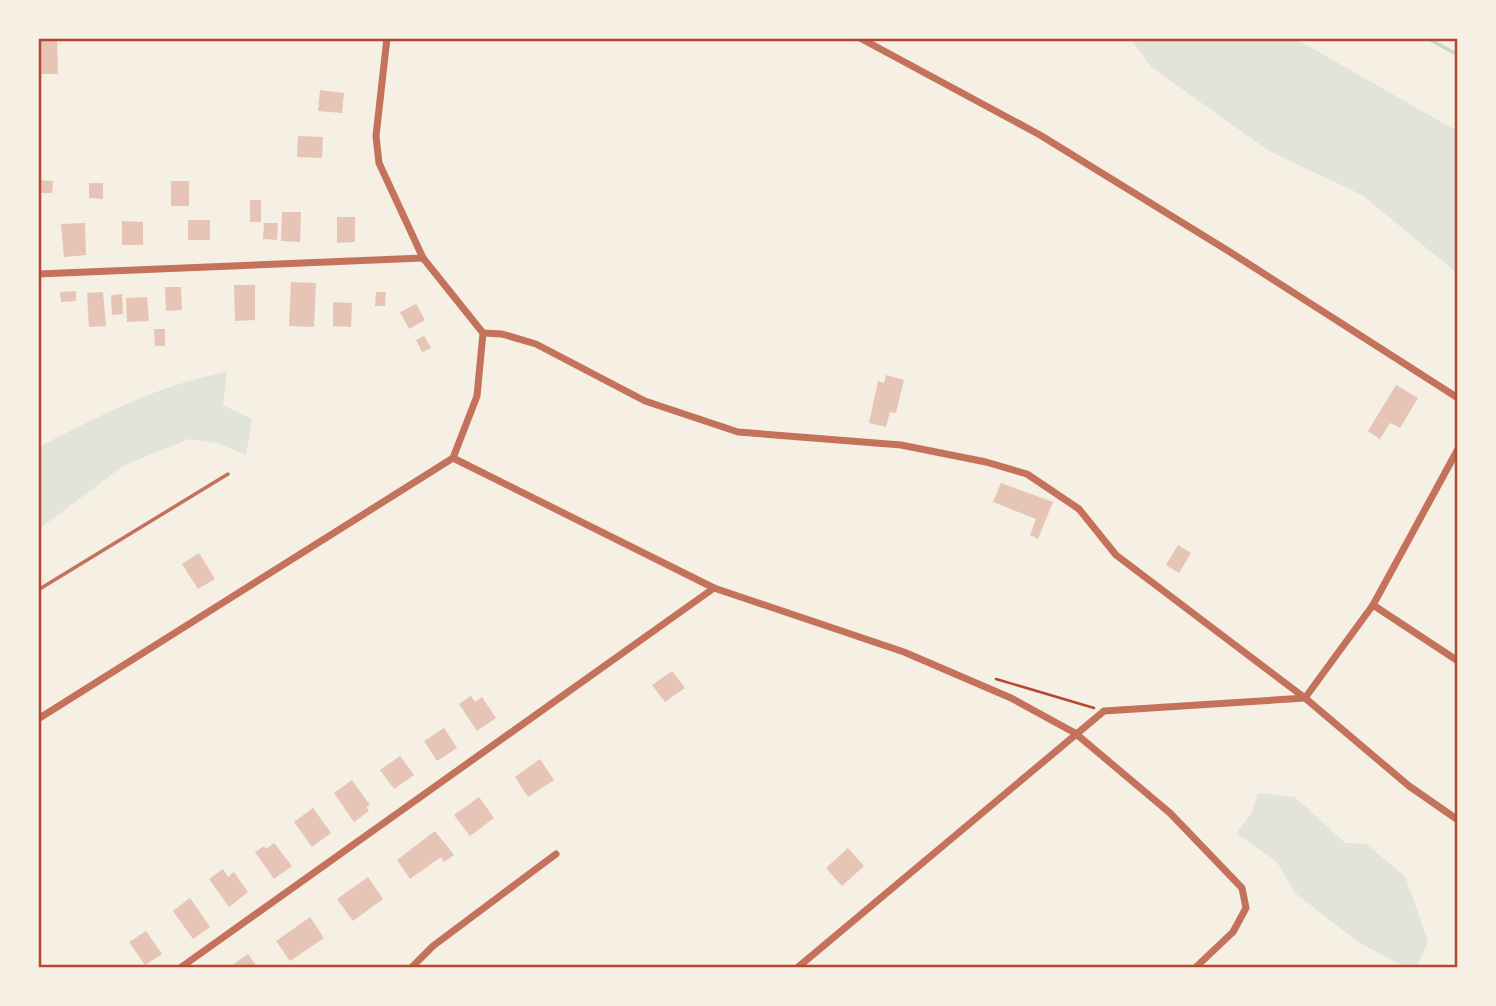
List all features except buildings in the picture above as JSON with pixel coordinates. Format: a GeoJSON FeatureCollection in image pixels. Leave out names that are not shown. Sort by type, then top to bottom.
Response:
{"type":"FeatureCollection","features":[{"type":"Feature","properties":{"kind":"street"},"geometry":{"type":"LineString","coordinates":[[38,719],[453,458],[477,396],[483,333],[423,258],[379,163],[376,136],[387,38]]}},
{"type":"Feature","properties":{"kind":"street"},"geometry":{"type":"LineString","coordinates":[[860,38],[1041,135],[1230,251],[1458,398]]}},
{"type":"Feature","properties":{"kind":"street"},"geometry":{"type":"LineString","coordinates":[[38,274],[423,258]]}},
{"type":"Feature","properties":{"kind":"street"},"geometry":{"type":"LineString","coordinates":[[483,333],[502,334],[536,344],[645,401],[738,432],[901,445],[986,462],[1027,474],[1079,509],[1116,555],[1305,698],[1409,786],[1458,820]]}},
{"type":"Feature","properties":{"kind":"street"},"geometry":{"type":"LineString","coordinates":[[1305,698],[1373,605],[1458,449]]}},
{"type":"Feature","properties":{"kind":"street"},"geometry":{"type":"LineString","coordinates":[[453,458],[714,589],[904,653],[1011,698],[1075,733],[1170,813],[1242,888],[1245,908],[1233,932],[1195,968]]}},
{"type":"Feature","properties":{"kind":"street"},"geometry":{"type":"LineString","coordinates":[[180,968],[714,589]]}},
{"type":"Feature","properties":{"kind":"street"},"geometry":{"type":"LineString","coordinates":[[1373,605],[1458,660]]}},
{"type":"Feature","properties":{"kind":"street"},"geometry":{"type":"LineString","coordinates":[[797,968],[1104,711],[1305,698]]}},
{"type":"Feature","properties":{"kind":"street"},"geometry":{"type":"LineString","coordinates":[[411,968],[433,946],[556,855]]}},
{"type":"Feature","properties":{"kind":"lane"},"geometry":{"type":"LineString","coordinates":[[38,590],[228,474]]}},
{"type":"Feature","properties":{"kind":"path"},"geometry":{"type":"LineString","coordinates":[[984,676],[1104,711]]}},
{"type":"Feature","properties":{"kind":"shaded area"},"geometry":{"type":"Polygon","coordinates":[[[1131,39],[1296,39],[1457,131],[1457,273],[1362,195],[1269,151],[1151,67],[1131,39]]]}},
{"type":"Feature","properties":{"kind":"shaded area"},"geometry":{"type":"Polygon","coordinates":[[[227,372],[223,405],[252,419],[246,455],[217,443],[189,439],[123,466],[39,529],[39,447],[154,393],[202,377],[227,372]]]}},
{"type":"Feature","properties":{"kind":"shaded area"},"geometry":{"type":"Polygon","coordinates":[[[1258,793],[1295,797],[1345,843],[1366,844],[1405,876],[1428,941],[1418,965],[1405,967],[1358,942],[1295,893],[1277,862],[1236,833],[1251,814],[1258,793]]]}},
{"type":"Feature","properties":{"kind":"waterway"},"geometry":{"type":"LineString","coordinates":[[1427,38],[1458,55]]}}]}
